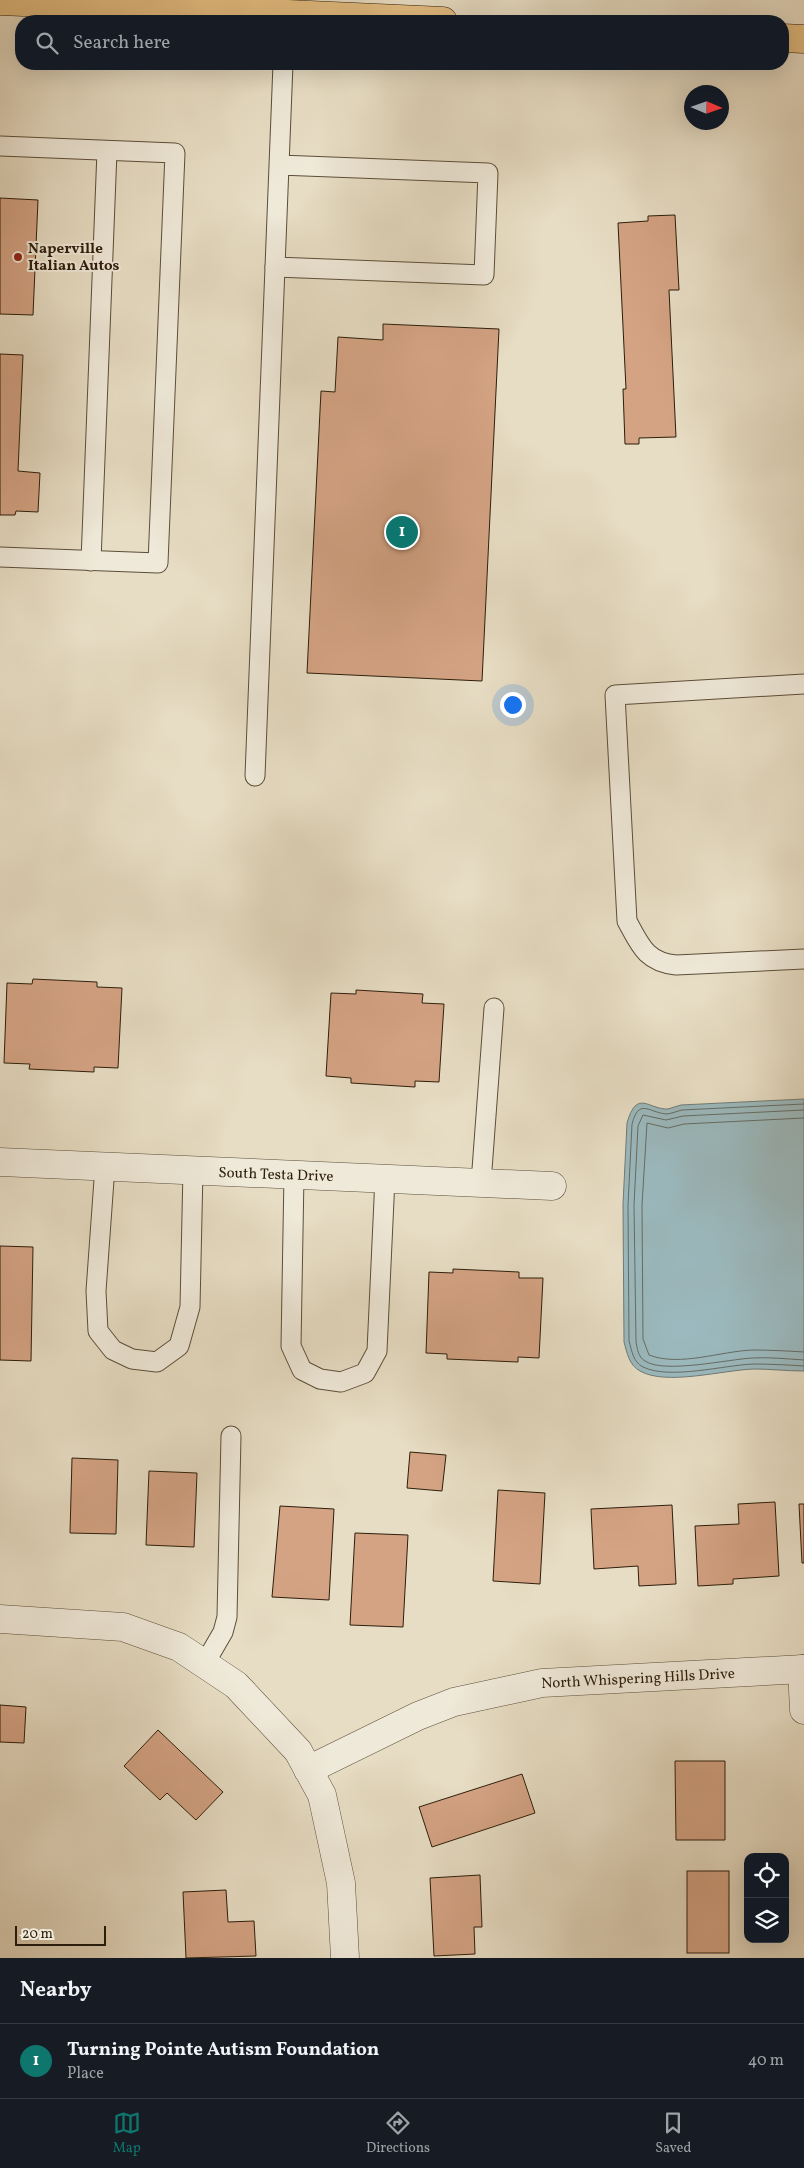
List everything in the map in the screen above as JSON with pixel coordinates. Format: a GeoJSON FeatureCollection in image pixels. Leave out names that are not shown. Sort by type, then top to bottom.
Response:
{"type":"FeatureCollection","features":[{"type":"Feature","properties":{"kind":"main road"},"geometry":{"type":"LineString","coordinates":[[0,1],[338,15]]}},
{"type":"Feature","properties":{"kind":"main road"},"geometry":{"type":"LineString","coordinates":[[789,38],[804,39]]}},
{"type":"Feature","properties":{"kind":"street","name":"South Testa Drive"},"geometry":{"type":"LineString","coordinates":[[0,1162],[552,1186]]}},
{"type":"Feature","properties":{"kind":"street"},"geometry":{"type":"LineString","coordinates":[[0,1619],[123,1628],[179,1647],[236,1685],[298,1751],[322,1795],[341,1883],[345,1958]]}},
{"type":"Feature","properties":{"kind":"street"},"geometry":{"type":"LineString","coordinates":[[803,1669],[804,1710]]}},
{"type":"Feature","properties":{"kind":"street","name":"North Whispering Hills Drive"},"geometry":{"type":"LineString","coordinates":[[308,1770],[427,1712],[454,1702],[542,1683],[803,1669]]}},
{"type":"Feature","properties":{"kind":"lane"},"geometry":{"type":"LineString","coordinates":[[255,776],[283,70]]}},
{"type":"Feature","properties":{"kind":"lane"},"geometry":{"type":"LineString","coordinates":[[0,146],[175,153],[158,563],[0,557]]}},
{"type":"Feature","properties":{"kind":"lane"},"geometry":{"type":"LineString","coordinates":[[91,561],[108,151]]}},
{"type":"Feature","properties":{"kind":"lane"},"geometry":{"type":"LineString","coordinates":[[275,267],[484,275],[488,173],[280,165]]}},
{"type":"Feature","properties":{"kind":"lane"},"geometry":{"type":"LineString","coordinates":[[804,684],[615,695],[627,921],[642,949],[660,963],[676,966],[804,959]]}},
{"type":"Feature","properties":{"kind":"lane"},"geometry":{"type":"LineString","coordinates":[[481,1183],[494,1008]]}},
{"type":"Feature","properties":{"kind":"lane"},"geometry":{"type":"LineString","coordinates":[[105,1166],[96,1291],[98,1331],[112,1350],[132,1359],[156,1362],[178,1346],[190,1307],[193,1170]]}},
{"type":"Feature","properties":{"kind":"lane"},"geometry":{"type":"LineString","coordinates":[[294,1174],[291,1346],[302,1370],[320,1380],[341,1382],[365,1373],[377,1350],[385,1178]]}},
{"type":"Feature","properties":{"kind":"lane"},"geometry":{"type":"LineString","coordinates":[[205,1663],[223,1632],[227,1617],[230,1436]]}},
{"type":"Feature","properties":{"kind":"water"},"geometry":{"type":"Polygon","coordinates":[[[804,1099],[804,1371],[754,1369],[695,1376],[664,1377],[640,1371],[631,1362],[624,1342],[623,1204],[627,1123],[631,1112],[639,1103],[668,1109],[681,1105],[804,1099]]]}},
{"type":"Feature","properties":{"kind":"building","name":"Naperville Italian Autos"},"geometry":{"type":"Polygon","coordinates":[[[0,198],[38,200],[33,315],[0,314],[0,198]]]}},
{"type":"Feature","properties":{"kind":"building"},"geometry":{"type":"Polygon","coordinates":[[[675,215],[679,290],[669,290],[676,437],[639,438],[639,444],[625,444],[623,389],[626,389],[618,223],[648,221],[648,216],[675,215]]]}},
{"type":"Feature","properties":{"kind":"building"},"geometry":{"type":"Polygon","coordinates":[[[383,324],[499,329],[482,681],[307,673],[321,391],[335,392],[338,337],[383,340],[383,324]]]}},
{"type":"Feature","properties":{"kind":"building"},"geometry":{"type":"Polygon","coordinates":[[[0,354],[23,355],[18,471],[40,473],[38,512],[16,511],[15,515],[0,515],[0,354]]]}},
{"type":"Feature","properties":{"kind":"building"},"geometry":{"type":"Polygon","coordinates":[[[33,979],[97,982],[97,987],[122,988],[118,1068],[94,1067],[94,1072],[29,1069],[30,1064],[4,1063],[7,983],[32,984],[33,979]]]}},
{"type":"Feature","properties":{"kind":"building"},"geometry":{"type":"Polygon","coordinates":[[[356,990],[423,994],[422,1003],[444,1004],[439,1082],[415,1081],[415,1087],[351,1083],[351,1078],[326,1076],[331,993],[356,994],[356,990]]]}},
{"type":"Feature","properties":{"kind":"building"},"geometry":{"type":"Polygon","coordinates":[[[0,1246],[33,1247],[31,1361],[0,1360],[0,1246]]]}},
{"type":"Feature","properties":{"kind":"building"},"geometry":{"type":"Polygon","coordinates":[[[453,1269],[519,1272],[519,1278],[543,1278],[539,1358],[518,1357],[518,1362],[447,1359],[447,1354],[426,1353],[429,1272],[453,1273],[453,1269]]]}},
{"type":"Feature","properties":{"kind":"building"},"geometry":{"type":"Polygon","coordinates":[[[410,1452],[446,1455],[442,1491],[407,1488],[410,1452]]]}},
{"type":"Feature","properties":{"kind":"building"},"geometry":{"type":"Polygon","coordinates":[[[72,1458],[118,1460],[116,1534],[70,1533],[72,1458]]]}},
{"type":"Feature","properties":{"kind":"building"},"geometry":{"type":"Polygon","coordinates":[[[149,1471],[197,1473],[194,1547],[146,1545],[149,1471]]]}},
{"type":"Feature","properties":{"kind":"building"},"geometry":{"type":"Polygon","coordinates":[[[498,1490],[545,1493],[540,1584],[493,1581],[498,1490]]]}},
{"type":"Feature","properties":{"kind":"building"},"geometry":{"type":"Polygon","coordinates":[[[775,1502],[779,1576],[733,1579],[733,1584],[698,1586],[695,1526],[739,1524],[738,1504],[775,1502]]]}},
{"type":"Feature","properties":{"kind":"building"},"geometry":{"type":"Polygon","coordinates":[[[799,1504],[804,1504],[804,1563],[802,1563],[799,1504]]]}},
{"type":"Feature","properties":{"kind":"building"},"geometry":{"type":"Polygon","coordinates":[[[672,1505],[676,1584],[639,1586],[638,1566],[594,1569],[591,1509],[672,1505]]]}},
{"type":"Feature","properties":{"kind":"building"},"geometry":{"type":"Polygon","coordinates":[[[280,1506],[334,1509],[329,1600],[272,1597],[280,1506]]]}},
{"type":"Feature","properties":{"kind":"building"},"geometry":{"type":"Polygon","coordinates":[[[355,1533],[408,1535],[403,1627],[350,1625],[355,1533]]]}},
{"type":"Feature","properties":{"kind":"building"},"geometry":{"type":"Polygon","coordinates":[[[0,1705],[26,1707],[24,1743],[0,1742],[0,1705]]]}},
{"type":"Feature","properties":{"kind":"building"},"geometry":{"type":"Polygon","coordinates":[[[158,1730],[223,1792],[196,1820],[167,1793],[160,1800],[124,1766],[158,1730]]]}},
{"type":"Feature","properties":{"kind":"building"},"geometry":{"type":"Polygon","coordinates":[[[675,1761],[725,1761],[725,1840],[676,1840],[675,1761]]]}},
{"type":"Feature","properties":{"kind":"building"},"geometry":{"type":"Polygon","coordinates":[[[522,1774],[535,1813],[432,1847],[419,1807],[522,1774]]]}},
{"type":"Feature","properties":{"kind":"building"},"geometry":{"type":"Polygon","coordinates":[[[687,1871],[729,1871],[729,1953],[687,1953],[687,1871]]]}},
{"type":"Feature","properties":{"kind":"building"},"geometry":{"type":"Polygon","coordinates":[[[480,1875],[482,1927],[474,1927],[475,1954],[434,1956],[430,1878],[480,1875]]]}},
{"type":"Feature","properties":{"kind":"building"},"geometry":{"type":"Polygon","coordinates":[[[226,1890],[228,1922],[254,1921],[256,1956],[186,1958],[183,1892],[226,1890]]]}},
{"type":"Feature","properties":{"kind":"place","name":"Naperville Italian Autos"},"geometry":{"type":"Point","coordinates":[18,257]}},
{"type":"Feature","properties":{"kind":"place","name":"Turning Pointe Autism Foundation"},"geometry":{"type":"Point","coordinates":[402,532]}}]}
